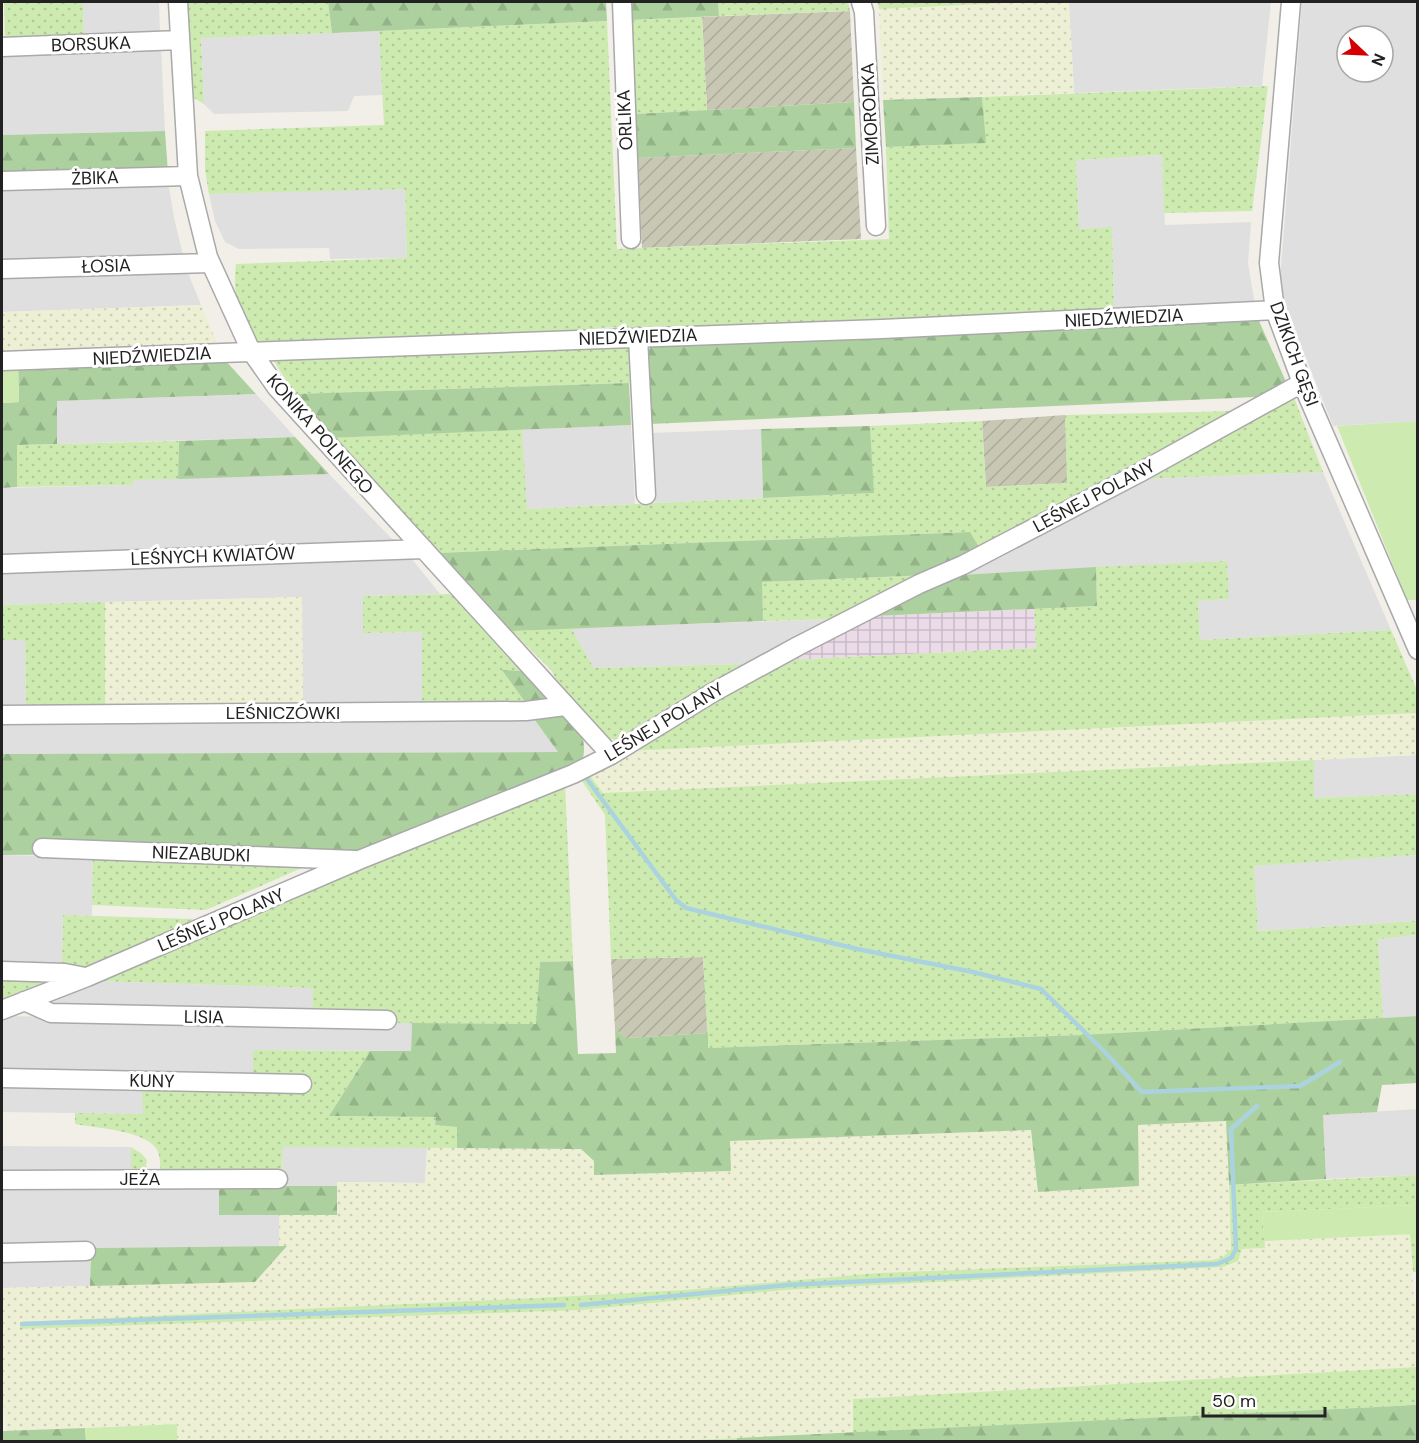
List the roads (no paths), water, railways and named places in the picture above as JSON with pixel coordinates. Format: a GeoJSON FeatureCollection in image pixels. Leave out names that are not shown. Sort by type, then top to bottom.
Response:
{"type":"FeatureCollection","features":[{"type":"Feature","properties":{"kind":"street","name":"KONIKA POLNEGO"},"geometry":{"type":"LineString","coordinates":[[178,2],[188,176],[210,263],[251,351],[277,388],[611,755]]}},
{"type":"Feature","properties":{"kind":"street","name":"ORLIKA"},"geometry":{"type":"LineString","coordinates":[[622,2],[631,239]]}},
{"type":"Feature","properties":{"kind":"street","name":"ZIMORODKA"},"geometry":{"type":"LineString","coordinates":[[861,2],[864,12],[876,226]]}},
{"type":"Feature","properties":{"kind":"street","name":"DZIKICH GĘSI"},"geometry":{"type":"LineString","coordinates":[[1291,2],[1269,251],[1275,310],[1302,383],[1418,650]]}},
{"type":"Feature","properties":{"kind":"street","name":"BORSUKA"},"geometry":{"type":"LineString","coordinates":[[2,47],[180,40]]}},
{"type":"Feature","properties":{"kind":"street","name":"ŻBIKA"},"geometry":{"type":"LineString","coordinates":[[2,181],[188,176]]}},
{"type":"Feature","properties":{"kind":"street","name":"ŁOSIA"},"geometry":{"type":"LineString","coordinates":[[2,269],[210,263]]}},
{"type":"Feature","properties":{"kind":"street","name":"NIEDŹWIEDZIA"},"geometry":{"type":"LineString","coordinates":[[2,361],[882,329],[1275,310]]}},
{"type":"Feature","properties":{"kind":"street"},"geometry":{"type":"LineString","coordinates":[[638,337],[646,495]]}},
{"type":"Feature","properties":{"kind":"street","name":"LEŚNEJ POLANY"},"geometry":{"type":"LineString","coordinates":[[2,1010],[87,977],[359,860],[573,774],[611,755],[712,693],[779,656],[919,584],[974,560],[1302,383]]}},
{"type":"Feature","properties":{"kind":"street","name":"LEŚNYCH KWIATÓW"},"geometry":{"type":"LineString","coordinates":[[2,564],[424,549]]}},
{"type":"Feature","properties":{"kind":"street","name":"LEŚNICZÓWKI"},"geometry":{"type":"LineString","coordinates":[[2,716],[526,711],[565,706]]}},
{"type":"Feature","properties":{"kind":"street","name":"NIEZABUDKI"},"geometry":{"type":"LineString","coordinates":[[42,848],[359,860]]}},
{"type":"Feature","properties":{"kind":"street"},"geometry":{"type":"LineString","coordinates":[[2,971],[65,973],[87,977]]}},
{"type":"Feature","properties":{"kind":"street","name":"LISIA"},"geometry":{"type":"LineString","coordinates":[[24,1000],[51,1013],[387,1020]]}},
{"type":"Feature","properties":{"kind":"street","name":"KUNY"},"geometry":{"type":"LineString","coordinates":[[2,1078],[302,1084]]}},
{"type":"Feature","properties":{"kind":"street","name":"JEŻA"},"geometry":{"type":"LineString","coordinates":[[2,1180],[278,1179]]}},
{"type":"Feature","properties":{"kind":"street"},"geometry":{"type":"LineString","coordinates":[[2,1252],[86,1251]]}},
{"type":"Feature","properties":{"kind":"waterway"},"geometry":{"type":"LineString","coordinates":[[587,779],[676,900],[686,908],[857,949],[973,972],[1041,989],[1142,1092],[1300,1086],[1340,1062]]}},
{"type":"Feature","properties":{"kind":"waterway"},"geometry":{"type":"LineString","coordinates":[[581,1305],[787,1285],[1217,1264],[1231,1258],[1236,1249],[1231,1129],[1257,1106]]}},
{"type":"Feature","properties":{"kind":"waterway"},"geometry":{"type":"LineString","coordinates":[[22,1324],[564,1305]]}}]}
